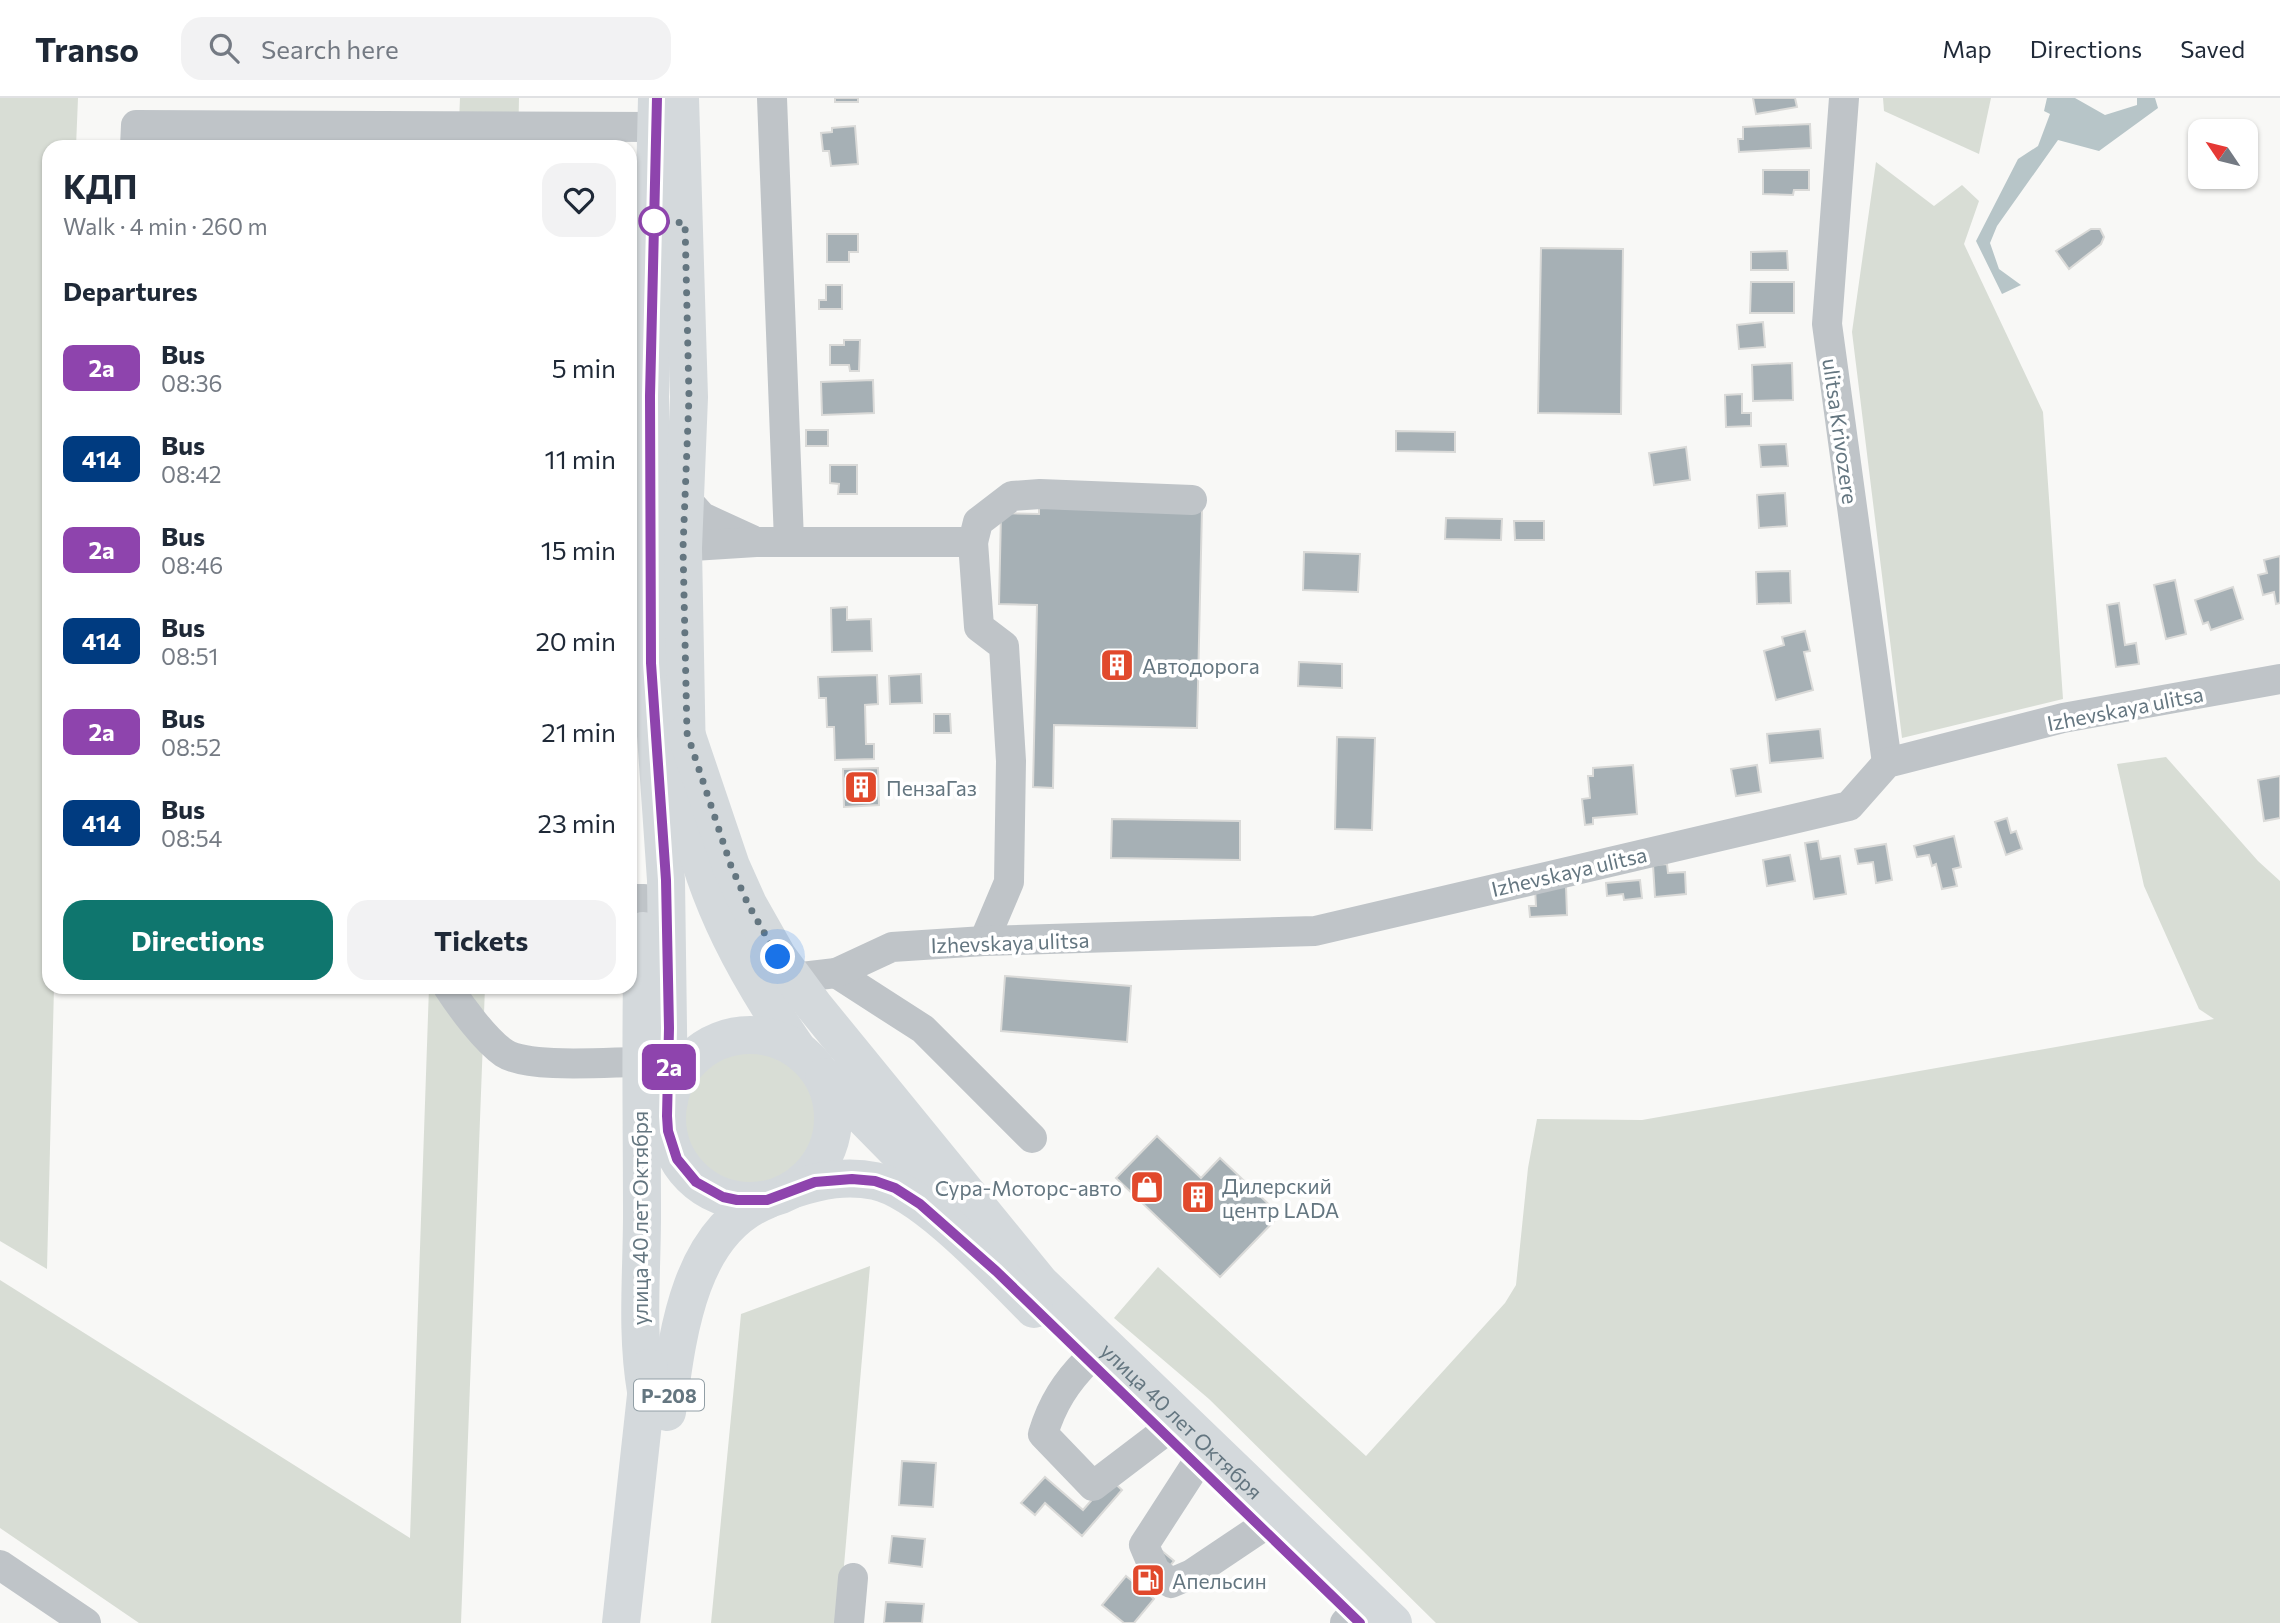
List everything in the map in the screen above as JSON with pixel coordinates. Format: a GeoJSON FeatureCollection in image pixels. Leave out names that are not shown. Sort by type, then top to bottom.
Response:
{"type":"FeatureCollection","features":[{"type":"Feature","properties":{"kind":"main road"},"geometry":{"type":"LineString","coordinates":[[654,555],[685,498],[689,397],[680,98]]}},
{"type":"Feature","properties":{"kind":"main road"},"geometry":{"type":"LineString","coordinates":[[657,112],[640,338],[654,555],[651,663],[671,735]]}},
{"type":"Feature","properties":{"kind":"main road","name":"улица 40 лет Октября"},"geometry":{"type":"LineString","coordinates":[[621,1623],[646,1391],[666,1250],[666,880],[671,735],[683,600],[654,555]]}},
{"type":"Feature","properties":{"kind":"main road","name":"улица 40 лет Октября"},"geometry":{"type":"LineString","coordinates":[[646,1391],[639,1352],[642,1216],[637,899],[647,813],[671,735]]}},
{"type":"Feature","properties":{"kind":"main road","name":"улица 40 лет Октября"},"geometry":{"type":"LineString","coordinates":[[671,735],[748,904],[804,992],[900,1113],[1040,1283],[1392,1623]]}},
{"type":"Feature","properties":{"kind":"main road","name":"улица 40 лет Октября"},"geometry":{"type":"LineString","coordinates":[[644,1623],[659,1468],[673,1369],[692,1292],[704,1260],[720,1233],[749,1207],[780,1194],[820,1162],[833,1127],[831,1098],[808,1060],[762,999],[737,954],[709,890],[695,850],[671,735]]}},
{"type":"Feature","properties":{"kind":"main road","name":"улица 40 лет Октября"},"geometry":{"type":"LineString","coordinates":[[808,1060],[771,1037],[756,1035],[719,1041],[689,1062],[673,1087],[668,1116],[677,1159],[696,1182],[723,1197],[752,1201],[830,1179],[875,1181],[895,1188],[945,1226],[1088,1360],[1262,1527],[1352,1620]]}},
{"type":"Feature","properties":{"kind":"main road"},"geometry":{"type":"LineString","coordinates":[[808,1060],[956,1210],[1040,1283]]}},
{"type":"Feature","properties":{"kind":"street"},"geometry":{"type":"LineString","coordinates":[[772,98],[789,541]]}},
{"type":"Feature","properties":{"kind":"street","name":"ulitsa Krivozere"},"geometry":{"type":"LineString","coordinates":[[1844,98],[1826,324],[1887,763]]}},
{"type":"Feature","properties":{"kind":"street"},"geometry":{"type":"LineString","coordinates":[[135,140],[136,125],[421,137],[657,112]]}},
{"type":"Feature","properties":{"kind":"street"},"geometry":{"type":"LineString","coordinates":[[984,941],[1009,882],[1011,761],[1004,646],[978,627],[973,542],[978,522],[1012,496],[1040,494],[1192,499]]}},
{"type":"Feature","properties":{"kind":"street"},"geometry":{"type":"LineString","coordinates":[[685,498],[710,522],[756,542]]}},
{"type":"Feature","properties":{"kind":"street"},"geometry":{"type":"LineString","coordinates":[[683,600],[719,557],[756,542]]}},
{"type":"Feature","properties":{"kind":"street"},"geometry":{"type":"LineString","coordinates":[[654,555],[756,542],[973,542]]}},
{"type":"Feature","properties":{"kind":"street","name":"Izhevskaya ulitsa"},"geometry":{"type":"LineString","coordinates":[[836,973],[892,947],[984,941],[1315,931],[1849,806],[1887,763],[2063,718],[2280,679]]}},
{"type":"Feature","properties":{"kind":"street"},"geometry":{"type":"LineString","coordinates":[[808,1060],[804,992],[836,973],[923,1029],[1032,1138]]}},
{"type":"Feature","properties":{"kind":"street"},"geometry":{"type":"LineString","coordinates":[[453,994],[505,1054],[548,1063],[639,1062]]}},
{"type":"Feature","properties":{"kind":"street"},"geometry":{"type":"LineString","coordinates":[[1088,1360],[1071,1377],[1051,1406],[1042,1433],[1093,1486],[1164,1432]]}},
{"type":"Feature","properties":{"kind":"street"},"geometry":{"type":"LineString","coordinates":[[1196,1463],[1144,1545],[1155,1571],[1171,1583],[1192,1574],[1262,1527]]}},
{"type":"Feature","properties":{"kind":"street"},"geometry":{"type":"LineString","coordinates":[[0,1565],[86,1623]]}},
{"type":"Feature","properties":{"kind":"street"},"geometry":{"type":"LineString","coordinates":[[849,1623],[853,1578]]}},
{"type":"Feature","properties":{"kind":"shaded area"},"geometry":{"type":"Polygon","coordinates":[[[0,98],[78,98],[76,140],[42,140],[42,994],[54,994],[47,1269],[0,1241],[0,98]]]}},
{"type":"Feature","properties":{"kind":"shaded area"},"geometry":{"type":"Polygon","coordinates":[[[460,98],[519,98],[518,140],[458,140],[460,98]]]}},
{"type":"Feature","properties":{"kind":"shaded area"},"geometry":{"type":"Polygon","coordinates":[[[1883,98],[1991,98],[1979,154],[1884,111],[1883,98]]]}},
{"type":"Feature","properties":{"kind":"shaded area"},"geometry":{"type":"Polygon","coordinates":[[[2047,98],[2075,98],[2105,115],[2137,105],[2137,98],[2155,98],[2158,108],[2099,151],[2058,140],[1997,226],[1990,243],[1999,269],[2021,285],[2002,294],[1976,241],[2018,159],[2038,146],[2050,114],[2044,111],[2047,98]]]}},
{"type":"Feature","properties":{"kind":"shaded area"},"geometry":{"type":"Polygon","coordinates":[[[1876,162],[1934,206],[1962,185],[1979,201],[1964,244],[2043,412],[2063,699],[1902,738],[1852,332],[1876,162]]]}},
{"type":"Feature","properties":{"kind":"shaded area"},"geometry":{"type":"Polygon","coordinates":[[[2166,757],[2258,861],[2280,881],[2280,1623],[1436,1623],[1209,1399],[1114,1318],[1158,1267],[1366,1456],[1505,1303],[1516,1285],[1528,1168],[1537,1119],[1642,1120],[2214,1019],[2199,1009],[2144,886],[2117,764],[2166,757]]]}},
{"type":"Feature","properties":{"kind":"shaded area"},"geometry":{"type":"Polygon","coordinates":[[[429,994],[485,994],[461,1623],[139,1623],[0,1528],[0,1280],[410,1538],[429,994]]]}},
{"type":"Feature","properties":{"kind":"shaded area"},"geometry":{"type":"Polygon","coordinates":[[[750,1049],[777,1054],[800,1069],[815,1092],[820,1119],[815,1146],[800,1169],[777,1184],[750,1189],[723,1184],[700,1169],[685,1146],[680,1119],[685,1092],[700,1069],[723,1054],[750,1049]]]}},
{"type":"Feature","properties":{"kind":"shaded area"},"geometry":{"type":"Polygon","coordinates":[[[870,1266],[839,1623],[711,1623],[741,1314],[870,1266]]]}},
{"type":"Feature","properties":{"kind":"building"},"geometry":{"type":"Polygon","coordinates":[[[835,98],[858,98],[858,102],[835,102],[835,98]]]}},
{"type":"Feature","properties":{"kind":"building"},"geometry":{"type":"Polygon","coordinates":[[[1753,98],[1795,98],[1797,107],[1756,114],[1753,98]]]}},
{"type":"Feature","properties":{"kind":"building"},"geometry":{"type":"Polygon","coordinates":[[[1810,124],[1811,148],[1739,152],[1738,139],[1743,139],[1743,127],[1810,124]]]}},
{"type":"Feature","properties":{"kind":"building"},"geometry":{"type":"Polygon","coordinates":[[[855,126],[858,164],[831,166],[829,151],[823,151],[821,133],[832,132],[832,128],[855,126]]]}},
{"type":"Feature","properties":{"kind":"building"},"geometry":{"type":"Polygon","coordinates":[[[217,131],[237,131],[237,140],[216,140],[217,131]]]}},
{"type":"Feature","properties":{"kind":"building"},"geometry":{"type":"Polygon","coordinates":[[[1763,170],[1809,170],[1809,190],[1794,190],[1793,195],[1763,194],[1763,170]]]}},
{"type":"Feature","properties":{"kind":"building"},"geometry":{"type":"Polygon","coordinates":[[[2091,229],[2100,229],[2104,237],[2101,244],[2069,269],[2056,251],[2091,229]]]}},
{"type":"Feature","properties":{"kind":"building"},"geometry":{"type":"Polygon","coordinates":[[[827,234],[858,234],[858,252],[849,252],[849,262],[827,262],[827,234]]]}},
{"type":"Feature","properties":{"kind":"building"},"geometry":{"type":"Polygon","coordinates":[[[1541,248],[1623,249],[1621,414],[1538,413],[1541,248]]]}},
{"type":"Feature","properties":{"kind":"building"},"geometry":{"type":"Polygon","coordinates":[[[1787,251],[1788,270],[1751,270],[1751,252],[1787,251]]]}},
{"type":"Feature","properties":{"kind":"building"},"geometry":{"type":"Polygon","coordinates":[[[1751,282],[1794,282],[1794,313],[1750,313],[1751,282]]]}},
{"type":"Feature","properties":{"kind":"building"},"geometry":{"type":"Polygon","coordinates":[[[826,285],[842,285],[842,309],[819,309],[819,300],[826,300],[826,285]]]}},
{"type":"Feature","properties":{"kind":"building"},"geometry":{"type":"Polygon","coordinates":[[[1763,322],[1765,347],[1739,349],[1737,325],[1763,322]]]}},
{"type":"Feature","properties":{"kind":"building"},"geometry":{"type":"Polygon","coordinates":[[[844,340],[860,340],[859,371],[850,371],[849,365],[830,365],[830,345],[844,345],[844,340]]]}},
{"type":"Feature","properties":{"kind":"building"},"geometry":{"type":"Polygon","coordinates":[[[1792,363],[1793,400],[1753,401],[1752,365],[1792,363]]]}},
{"type":"Feature","properties":{"kind":"building"},"geometry":{"type":"Polygon","coordinates":[[[873,380],[874,413],[822,415],[821,382],[873,380]]]}},
{"type":"Feature","properties":{"kind":"building"},"geometry":{"type":"Polygon","coordinates":[[[1742,394],[1742,413],[1751,413],[1751,426],[1726,427],[1725,395],[1742,394]]]}},
{"type":"Feature","properties":{"kind":"building"},"geometry":{"type":"Polygon","coordinates":[[[806,430],[828,430],[828,446],[806,446],[806,430]]]}},
{"type":"Feature","properties":{"kind":"building"},"geometry":{"type":"Polygon","coordinates":[[[1396,431],[1455,432],[1455,452],[1396,451],[1396,431]]]}},
{"type":"Feature","properties":{"kind":"building"},"geometry":{"type":"Polygon","coordinates":[[[1786,444],[1788,466],[1761,467],[1759,445],[1786,444]]]}},
{"type":"Feature","properties":{"kind":"building"},"geometry":{"type":"Polygon","coordinates":[[[1686,447],[1690,480],[1654,485],[1649,453],[1686,447]]]}},
{"type":"Feature","properties":{"kind":"building"},"geometry":{"type":"Polygon","coordinates":[[[830,465],[857,465],[857,494],[838,494],[839,484],[830,483],[830,465]]]}},
{"type":"Feature","properties":{"kind":"building"},"geometry":{"type":"Polygon","coordinates":[[[1785,493],[1787,526],[1759,528],[1757,495],[1785,493]]]}},
{"type":"Feature","properties":{"kind":"building","name":"Автодорога"},"geometry":{"type":"Polygon","coordinates":[[[1039,506],[1202,509],[1197,728],[1054,725],[1053,788],[1033,787],[1037,605],[999,604],[1001,513],[1039,514],[1039,506]]]}},
{"type":"Feature","properties":{"kind":"building"},"geometry":{"type":"Polygon","coordinates":[[[1446,518],[1502,519],[1501,540],[1445,539],[1446,518]]]}},
{"type":"Feature","properties":{"kind":"building"},"geometry":{"type":"Polygon","coordinates":[[[1514,521],[1544,521],[1544,540],[1515,540],[1514,521]]]}},
{"type":"Feature","properties":{"kind":"building"},"geometry":{"type":"Polygon","coordinates":[[[1304,552],[1360,554],[1358,592],[1303,590],[1304,552]]]}},
{"type":"Feature","properties":{"kind":"building"},"geometry":{"type":"Polygon","coordinates":[[[2280,556],[2280,603],[2276,604],[2274,592],[2263,595],[2258,575],[2267,573],[2264,560],[2280,556]]]}},
{"type":"Feature","properties":{"kind":"building"},"geometry":{"type":"Polygon","coordinates":[[[1790,571],[1791,603],[1757,604],[1756,572],[1790,571]]]}},
{"type":"Feature","properties":{"kind":"building"},"geometry":{"type":"Polygon","coordinates":[[[2175,580],[2186,634],[2166,639],[2154,585],[2175,580]]]}},
{"type":"Feature","properties":{"kind":"building"},"geometry":{"type":"Polygon","coordinates":[[[2233,587],[2243,619],[2211,630],[2208,622],[2203,624],[2195,600],[2233,587]]]}},
{"type":"Feature","properties":{"kind":"building"},"geometry":{"type":"Polygon","coordinates":[[[2119,603],[2125,645],[2136,643],[2139,664],[2116,667],[2107,605],[2119,603]]]}},
{"type":"Feature","properties":{"kind":"building"},"geometry":{"type":"Polygon","coordinates":[[[847,607],[847,620],[871,619],[872,651],[832,652],[831,608],[847,607]]]}},
{"type":"Feature","properties":{"kind":"building"},"geometry":{"type":"Polygon","coordinates":[[[1805,631],[1810,651],[1804,652],[1813,690],[1776,700],[1764,651],[1784,645],[1782,637],[1805,631]]]}},
{"type":"Feature","properties":{"kind":"building"},"geometry":{"type":"Polygon","coordinates":[[[1299,662],[1342,664],[1342,688],[1298,686],[1299,662]]]}},
{"type":"Feature","properties":{"kind":"building"},"geometry":{"type":"Polygon","coordinates":[[[921,674],[922,703],[890,704],[889,676],[921,674]]]}},
{"type":"Feature","properties":{"kind":"building"},"geometry":{"type":"Polygon","coordinates":[[[877,675],[878,704],[865,705],[866,744],[874,744],[874,759],[835,760],[834,727],[827,727],[826,698],[819,698],[818,677],[877,675]]]}},
{"type":"Feature","properties":{"kind":"building"},"geometry":{"type":"Polygon","coordinates":[[[934,714],[950,714],[951,733],[934,733],[934,714]]]}},
{"type":"Feature","properties":{"kind":"building"},"geometry":{"type":"Polygon","coordinates":[[[1820,729],[1823,758],[1770,763],[1767,734],[1820,729]]]}},
{"type":"Feature","properties":{"kind":"building"},"geometry":{"type":"Polygon","coordinates":[[[1337,737],[1375,738],[1372,830],[1335,829],[1337,737]]]}},
{"type":"Feature","properties":{"kind":"building"},"geometry":{"type":"Polygon","coordinates":[[[1633,765],[1637,814],[1593,818],[1593,824],[1585,825],[1582,799],[1590,798],[1588,776],[1593,776],[1593,768],[1633,765]]]}},
{"type":"Feature","properties":{"kind":"building"},"geometry":{"type":"Polygon","coordinates":[[[1757,765],[1761,792],[1736,796],[1731,769],[1757,765]]]}},
{"type":"Feature","properties":{"kind":"building","name":"ПензаГаз"},"geometry":{"type":"Polygon","coordinates":[[[878,768],[879,805],[844,807],[843,769],[878,768]]]}},
{"type":"Feature","properties":{"kind":"building"},"geometry":{"type":"Polygon","coordinates":[[[2280,776],[2280,818],[2264,821],[2258,780],[2280,776]]]}},
{"type":"Feature","properties":{"kind":"building"},"geometry":{"type":"Polygon","coordinates":[[[2007,818],[2011,833],[2016,831],[2022,849],[2006,855],[1995,822],[2007,818]]]}},
{"type":"Feature","properties":{"kind":"building"},"geometry":{"type":"Polygon","coordinates":[[[1112,819],[1240,821],[1240,860],[1111,858],[1112,819]]]}},
{"type":"Feature","properties":{"kind":"building"},"geometry":{"type":"Polygon","coordinates":[[[1954,836],[1961,867],[1953,869],[1957,886],[1942,889],[1936,864],[1932,866],[1929,855],[1917,857],[1914,846],[1954,836]]]}},
{"type":"Feature","properties":{"kind":"building"},"geometry":{"type":"Polygon","coordinates":[[[1818,841],[1821,859],[1840,856],[1846,894],[1814,899],[1805,843],[1818,841]]]}},
{"type":"Feature","properties":{"kind":"building"},"geometry":{"type":"Polygon","coordinates":[[[1886,844],[1892,880],[1876,883],[1873,862],[1858,864],[1855,849],[1886,844]]]}},
{"type":"Feature","properties":{"kind":"building"},"geometry":{"type":"Polygon","coordinates":[[[1790,855],[1795,881],[1767,886],[1763,860],[1790,855]]]}},
{"type":"Feature","properties":{"kind":"building"},"geometry":{"type":"Polygon","coordinates":[[[1667,864],[1668,873],[1685,872],[1686,894],[1655,897],[1653,865],[1667,864]]]}},
{"type":"Feature","properties":{"kind":"building"},"geometry":{"type":"Polygon","coordinates":[[[1640,880],[1642,898],[1624,900],[1623,894],[1607,896],[1606,883],[1640,880]]]}},
{"type":"Feature","properties":{"kind":"building"},"geometry":{"type":"Polygon","coordinates":[[[1566,886],[1567,915],[1530,917],[1529,906],[1536,906],[1535,888],[1566,886]]]}},
{"type":"Feature","properties":{"kind":"building"},"geometry":{"type":"Polygon","coordinates":[[[1005,976],[1131,986],[1127,1042],[1001,1031],[1005,976]]]}},
{"type":"Feature","properties":{"kind":"building","name":"Дилерский центр LADA"},"geometry":{"type":"Polygon","coordinates":[[[1157,1136],[1201,1178],[1220,1158],[1280,1215],[1220,1277],[1116,1178],[1157,1136]]]}},
{"type":"Feature","properties":{"kind":"building"},"geometry":{"type":"Polygon","coordinates":[[[902,1461],[936,1463],[933,1507],[899,1505],[902,1461]]]}},
{"type":"Feature","properties":{"kind":"building"},"geometry":{"type":"Polygon","coordinates":[[[1045,1477],[1083,1510],[1110,1479],[1122,1490],[1082,1536],[1045,1503],[1035,1515],[1021,1503],[1045,1477]]]}},
{"type":"Feature","properties":{"kind":"building"},"geometry":{"type":"Polygon","coordinates":[[[892,1536],[925,1539],[922,1567],[889,1563],[892,1536]]]}},
{"type":"Feature","properties":{"kind":"building"},"geometry":{"type":"Polygon","coordinates":[[[1162,1551],[1174,1561],[1147,1594],[1134,1583],[1162,1551]]]}},
{"type":"Feature","properties":{"kind":"building"},"geometry":{"type":"Polygon","coordinates":[[[1126,1576],[1154,1599],[1134,1623],[1124,1623],[1102,1605],[1126,1576]]]}},
{"type":"Feature","properties":{"kind":"building"},"geometry":{"type":"Polygon","coordinates":[[[886,1602],[924,1604],[922,1623],[884,1623],[886,1602]]]}},
{"type":"Feature","properties":{"kind":"bus line","name":"2а"},"geometry":{"type":"LineString","coordinates":[[657,98],[650,396],[651,663],[666,880],[669,1028],[667,1116],[671,1146],[686,1172],[696,1182],[723,1197],[767,1200],[815,1182],[852,1179],[875,1181],[895,1188],[920,1204],[996,1271],[1360,1623]]}},
{"type":"Feature","properties":{"kind":"place","name":"Автодорога"},"geometry":{"type":"Point","coordinates":[1117,665]}},
{"type":"Feature","properties":{"kind":"place","name":"ПензаГаз"},"geometry":{"type":"Point","coordinates":[861,787]}},
{"type":"Feature","properties":{"kind":"place","name":"Сура-Моторс-авто"},"geometry":{"type":"Point","coordinates":[1147,1187]}},
{"type":"Feature","properties":{"kind":"place","name":"Дилерский центр LADA"},"geometry":{"type":"Point","coordinates":[1198,1197]}},
{"type":"Feature","properties":{"kind":"place","name":"Апельсин"},"geometry":{"type":"Point","coordinates":[1148,1580]}},
{"type":"Feature","properties":{"kind":"route"},"geometry":{"type":"LineString","coordinates":[[654,221],[685,223],[689,397],[683,548],[687,733],[731,866],[748,904],[778,957]]}}]}
